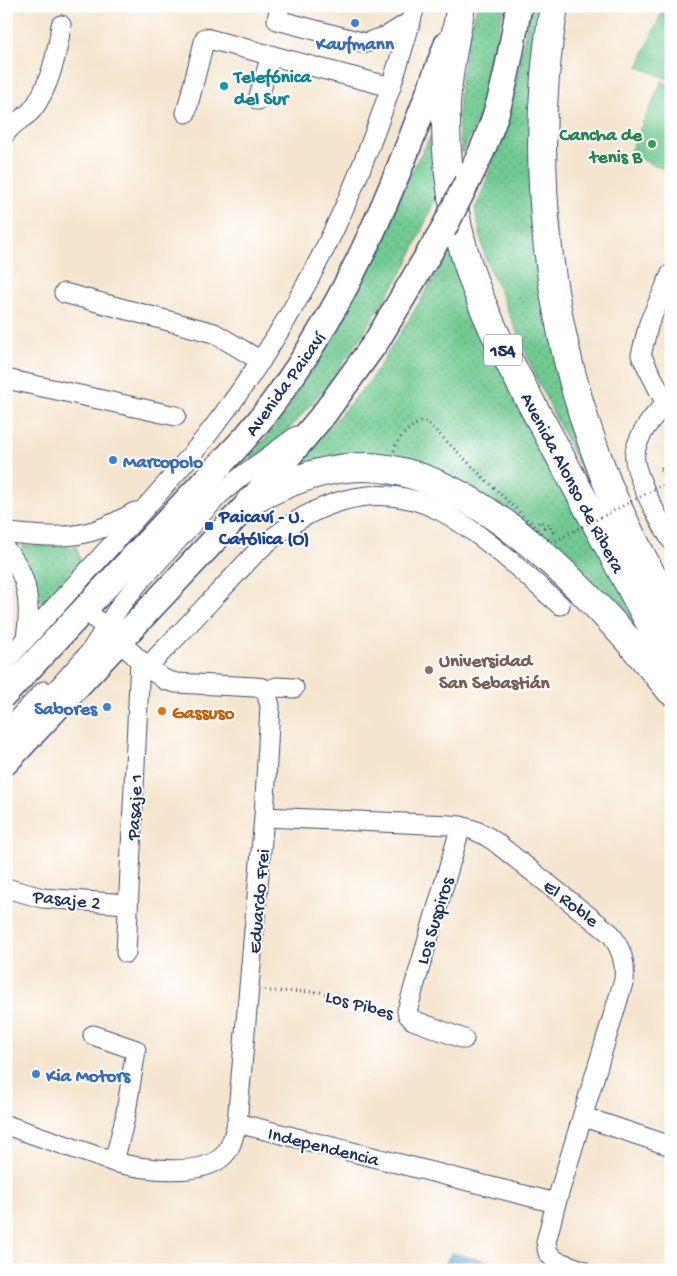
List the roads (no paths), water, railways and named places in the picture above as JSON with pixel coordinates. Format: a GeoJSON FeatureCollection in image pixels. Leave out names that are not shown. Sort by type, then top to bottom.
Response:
{"type":"FeatureCollection","features":[{"type":"Feature","properties":{"kind":"highway","name":"Avenida Alonso de Ribera"},"geometry":{"type":"LineString","coordinates":[[461,6],[446,102],[446,134],[452,194],[464,255],[484,310],[510,366],[671,662]]}},
{"type":"Feature","properties":{"kind":"highway","name":"Avenida Alonso de Ribera"},"geometry":{"type":"LineString","coordinates":[[554,6],[545,84],[543,169],[549,254],[560,324],[583,413],[604,475],[628,531],[671,611]]}},
{"type":"Feature","properties":{"kind":"highway"},"geometry":{"type":"LineString","coordinates":[[250,502],[288,483],[328,471],[365,467],[397,470],[433,481],[498,520],[554,564],[610,619],[671,691]]}},
{"type":"Feature","properties":{"kind":"main road","name":"Avenida Paicaví"},"geometry":{"type":"LineString","coordinates":[[6,762],[102,626],[139,552],[222,464],[264,416],[304,360],[324,328],[358,263],[388,197],[461,6]]}},
{"type":"Feature","properties":{"kind":"main road","name":"Avenida Paicaví"},"geometry":{"type":"LineString","coordinates":[[6,693],[102,626],[250,502],[324,414],[376,342],[444,230],[467,182],[490,132],[509,61],[519,6]]}},
{"type":"Feature","properties":{"kind":"street"},"geometry":{"type":"LineString","coordinates":[[280,6],[277,20],[364,43],[387,36],[413,13]]}},
{"type":"Feature","properties":{"kind":"street","name":"Avenida Paicaví"},"geometry":{"type":"LineString","coordinates":[[6,661],[147,505],[206,436],[261,361],[319,262],[359,176],[391,87],[413,13]]}},
{"type":"Feature","properties":{"kind":"street"},"geometry":{"type":"LineString","coordinates":[[6,133],[13,124],[31,111],[37,102],[55,58],[61,25]]}},
{"type":"Feature","properties":{"kind":"street"},"geometry":{"type":"LineString","coordinates":[[186,112],[204,38],[391,87]]}},
{"type":"Feature","properties":{"kind":"street"},"geometry":{"type":"LineString","coordinates":[[258,100],[271,55]]}},
{"type":"Feature","properties":{"kind":"street"},"geometry":{"type":"LineString","coordinates":[[671,274],[649,323],[641,355],[666,404],[643,432],[634,453],[639,476],[649,501],[671,540]]}},
{"type":"Feature","properties":{"kind":"street"},"geometry":{"type":"LineString","coordinates":[[64,293],[214,333],[261,361]]}},
{"type":"Feature","properties":{"kind":"street"},"geometry":{"type":"LineString","coordinates":[[6,378],[176,416]]}},
{"type":"Feature","properties":{"kind":"street"},"geometry":{"type":"LineString","coordinates":[[6,731],[219,496],[324,414]]}},
{"type":"Feature","properties":{"kind":"street"},"geometry":{"type":"LineString","coordinates":[[144,664],[277,535],[318,509],[355,497],[382,496],[402,498],[440,510],[478,536],[560,605]]}},
{"type":"Feature","properties":{"kind":"street"},"geometry":{"type":"LineString","coordinates":[[6,532],[60,536],[85,534],[124,518],[147,505]]}},
{"type":"Feature","properties":{"kind":"street"},"geometry":{"type":"LineString","coordinates":[[6,550],[20,569],[26,586],[28,616],[26,638]]}},
{"type":"Feature","properties":{"kind":"street"},"geometry":{"type":"LineString","coordinates":[[102,626],[144,664],[165,680],[176,683],[261,689],[294,688]]}},
{"type":"Feature","properties":{"kind":"street"},"geometry":{"type":"LineString","coordinates":[[6,744],[77,667],[102,626]]}},
{"type":"Feature","properties":{"kind":"street","name":"Pasaje 1"},"geometry":{"type":"LineString","coordinates":[[126,954],[127,904],[141,676],[144,664]]}},
{"type":"Feature","properties":{"kind":"street","name":"Eduardo Frei"},"geometry":{"type":"LineString","coordinates":[[237,1123],[264,817],[270,706],[261,689]]}},
{"type":"Feature","properties":{"kind":"street","name":"El Roble"},"geometry":{"type":"LineString","coordinates":[[264,817],[461,826],[477,831],[494,841],[611,934],[618,945],[625,969],[624,980],[584,1117],[556,1203],[546,1248],[556,1261],[582,1270]]}},
{"type":"Feature","properties":{"kind":"street","name":"Los Suspiros"},"geometry":{"type":"LineString","coordinates":[[408,1015],[407,1006],[461,826]]}},
{"type":"Feature","properties":{"kind":"street","name":"Pasaje 2"},"geometry":{"type":"LineString","coordinates":[[6,888],[42,898],[127,904]]}},
{"type":"Feature","properties":{"kind":"street","name":"Los Pibes"},"geometry":{"type":"LineString","coordinates":[[408,1015],[413,1020],[464,1039]]}},
{"type":"Feature","properties":{"kind":"street"},"geometry":{"type":"LineString","coordinates":[[94,1036],[136,1050],[125,1118],[114,1162]]}},
{"type":"Feature","properties":{"kind":"street"},"geometry":{"type":"LineString","coordinates":[[584,1117],[671,1146]]}},
{"type":"Feature","properties":{"kind":"street"},"geometry":{"type":"LineString","coordinates":[[6,1125],[114,1162],[164,1170],[212,1164],[219,1160],[227,1152],[237,1123]]}},
{"type":"Feature","properties":{"kind":"street","name":"Independencia"},"geometry":{"type":"LineString","coordinates":[[237,1123],[556,1203]]}},
{"type":"Feature","properties":{"kind":"water"},"geometry":{"type":"Polygon","coordinates":[[[451,1253],[530,1270],[445,1270],[445,1264],[451,1253]]]}},
{"type":"Feature","properties":{"kind":"place","name":"Kaufmann"},"geometry":{"type":"Point","coordinates":[355,23]}},
{"type":"Feature","properties":{"kind":"place","name":"Telefónica del Sur"},"geometry":{"type":"Point","coordinates":[224,86]}},
{"type":"Feature","properties":{"kind":"place","name":"Cancha de tenis B"},"geometry":{"type":"Point","coordinates":[652,144]}},
{"type":"Feature","properties":{"kind":"place","name":"Marcopolo"},"geometry":{"type":"Point","coordinates":[113,460]}},
{"type":"Feature","properties":{"kind":"place","name":"Paicaví - U. Católica (O)"},"geometry":{"type":"Point","coordinates":[209,526]}},
{"type":"Feature","properties":{"kind":"place","name":"Universidad San Sebastián"},"geometry":{"type":"Point","coordinates":[429,670]}},
{"type":"Feature","properties":{"kind":"place","name":"Sabores"},"geometry":{"type":"Point","coordinates":[107,707]}},
{"type":"Feature","properties":{"kind":"place","name":"Gassuso"},"geometry":{"type":"Point","coordinates":[162,711]}},
{"type":"Feature","properties":{"kind":"place","name":"Kia Motors"},"geometry":{"type":"Point","coordinates":[36,1074]}}]}
